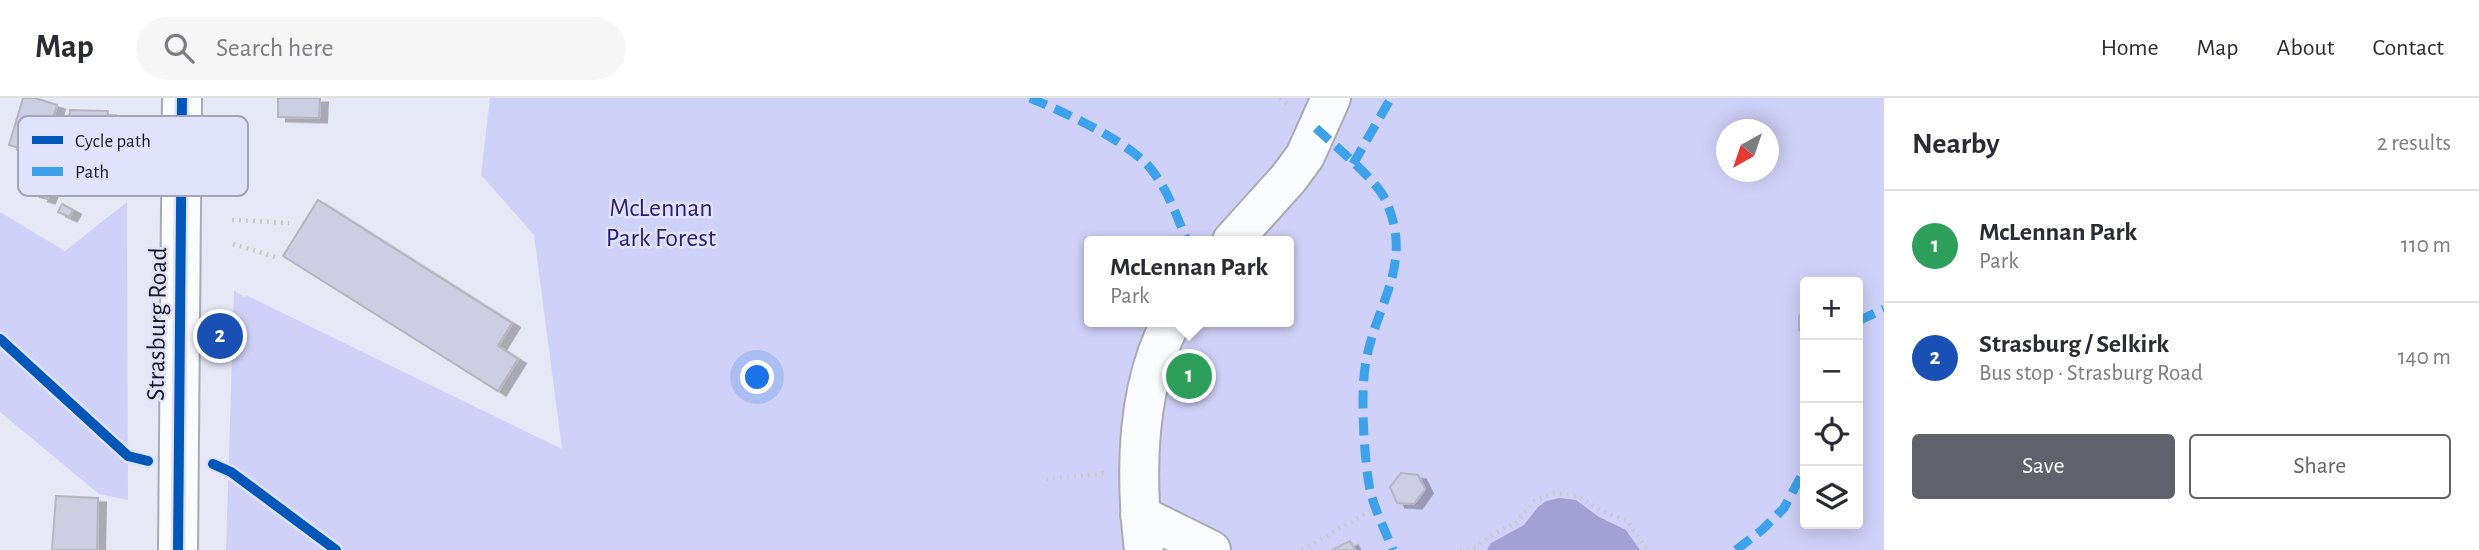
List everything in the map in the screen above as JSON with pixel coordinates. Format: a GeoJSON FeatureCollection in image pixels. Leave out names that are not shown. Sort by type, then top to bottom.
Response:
{"type":"FeatureCollection","features":[{"type":"Feature","properties":{"kind":"street","name":"Strasburg Road"},"geometry":{"type":"LineString","coordinates":[[182,98],[182,116]]}},
{"type":"Feature","properties":{"kind":"street"},"geometry":{"type":"LineString","coordinates":[[1237,236],[1305,156],[1331,98]]}},
{"type":"Feature","properties":{"kind":"street","name":"Strasburg Road"},"geometry":{"type":"LineString","coordinates":[[178,550],[181,196]]}},
{"type":"Feature","properties":{"kind":"street"},"geometry":{"type":"LineString","coordinates":[[1169,327],[1144,406],[1139,470],[1142,532],[1211,550]]}},
{"type":"Feature","properties":{"kind":"path"},"geometry":{"type":"LineString","coordinates":[[232,220],[289,223]]}},
{"type":"Feature","properties":{"kind":"path"},"geometry":{"type":"LineString","coordinates":[[233,244],[279,258]]}},
{"type":"Feature","properties":{"kind":"path"},"geometry":{"type":"LineString","coordinates":[[1046,479],[1139,470]]}},
{"type":"Feature","properties":{"kind":"path"},"geometry":{"type":"LineString","coordinates":[[1460,550],[1477,549],[1493,534],[1516,523],[1534,501],[1554,493],[1578,496],[1627,522],[1647,550]]}},
{"type":"Feature","properties":{"kind":"path"},"geometry":{"type":"LineString","coordinates":[[1302,550],[1376,508]]}},
{"type":"Feature","properties":{"kind":"green space","name":"McLennan Park Forest"},"geometry":{"type":"Polygon","coordinates":[[[490,98],[1884,98],[1884,550],[226,550],[234,291],[562,449],[534,235],[481,175],[490,98]]]}},
{"type":"Feature","properties":{"kind":"green space"},"geometry":{"type":"Polygon","coordinates":[[[127,202],[128,500],[99,494],[0,412],[0,212],[65,251],[127,202]]]}},
{"type":"Feature","properties":{"kind":"shaded area"},"geometry":{"type":"Polygon","coordinates":[[[1560,498],[1576,500],[1599,517],[1626,530],[1640,550],[1487,550],[1491,543],[1524,525],[1546,501],[1560,498]]]}},
{"type":"Feature","properties":{"kind":"building"},"geometry":{"type":"Polygon","coordinates":[[[23,98],[35,98],[57,105],[54,116],[18,116],[18,148],[9,145],[23,98]]]}},
{"type":"Feature","properties":{"kind":"building"},"geometry":{"type":"Polygon","coordinates":[[[278,98],[320,98],[319,118],[278,117],[278,98]]]}},
{"type":"Feature","properties":{"kind":"building"},"geometry":{"type":"Polygon","coordinates":[[[70,110],[108,111],[108,116],[69,116],[70,110]]]}},
{"type":"Feature","properties":{"kind":"building"},"geometry":{"type":"Polygon","coordinates":[[[318,200],[512,323],[498,346],[518,359],[498,391],[283,256],[318,200]]]}},
{"type":"Feature","properties":{"kind":"building"},"geometry":{"type":"Polygon","coordinates":[[[62,204],[73,210],[69,217],[58,212],[62,204]]]}},
{"type":"Feature","properties":{"kind":"building"},"geometry":{"type":"Polygon","coordinates":[[[1401,473],[1418,475],[1425,489],[1414,504],[1397,503],[1390,487],[1401,473]]]}},
{"type":"Feature","properties":{"kind":"building"},"geometry":{"type":"Polygon","coordinates":[[[56,496],[98,498],[97,550],[52,550],[56,496]]]}},
{"type":"Feature","properties":{"kind":"building"},"geometry":{"type":"Polygon","coordinates":[[[1350,541],[1355,550],[1332,550],[1350,541]]]}},
{"type":"Feature","properties":{"kind":"marked path"},"geometry":{"type":"LineString","coordinates":[[1030,98],[1095,128],[1141,159],[1162,186],[1185,236]]}},
{"type":"Feature","properties":{"kind":"marked path"},"geometry":{"type":"LineString","coordinates":[[1353,164],[1391,98]]}},
{"type":"Feature","properties":{"kind":"marked path"},"geometry":{"type":"LineString","coordinates":[[1316,128],[1374,183],[1386,201],[1394,224],[1395,264],[1366,361],[1363,407],[1370,490],[1393,550]]}},
{"type":"Feature","properties":{"kind":"marked path"},"geometry":{"type":"LineString","coordinates":[[1863,319],[1884,309]]}},
{"type":"Feature","properties":{"kind":"marked path"},"geometry":{"type":"LineString","coordinates":[[1736,550],[1784,508],[1800,478]]}},
{"type":"Feature","properties":{"kind":"cycle path"},"geometry":{"type":"LineString","coordinates":[[182,98],[182,116]]}},
{"type":"Feature","properties":{"kind":"cycle path"},"geometry":{"type":"LineString","coordinates":[[178,550],[181,196]]}},
{"type":"Feature","properties":{"kind":"cycle path"},"geometry":{"type":"LineString","coordinates":[[0,339],[128,456],[148,461]]}},
{"type":"Feature","properties":{"kind":"cycle path"},"geometry":{"type":"LineString","coordinates":[[213,464],[231,472],[336,550]]}},
{"type":"Feature","properties":{"kind":"place","name":"Strasburg / Selkirk"},"geometry":{"type":"Point","coordinates":[220,336]}},
{"type":"Feature","properties":{"kind":"place","name":"McLennan Park"},"geometry":{"type":"Point","coordinates":[1189,376]}}]}
